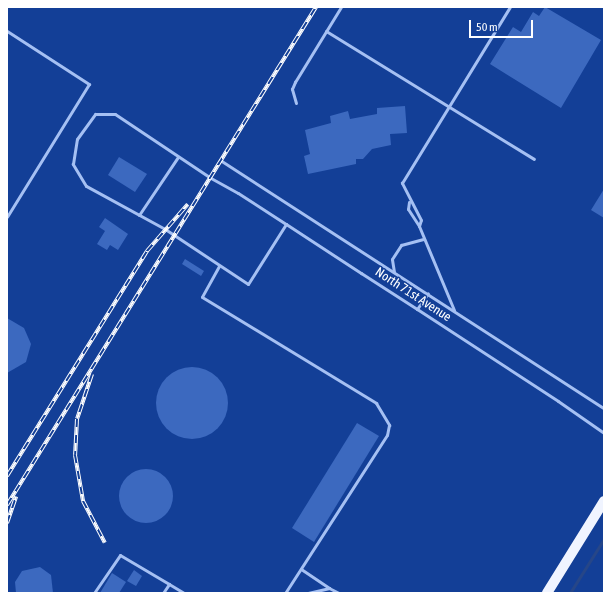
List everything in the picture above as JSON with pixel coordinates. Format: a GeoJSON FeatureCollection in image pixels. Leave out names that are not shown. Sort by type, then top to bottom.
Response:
{"type":"FeatureCollection","features":[{"type":"Feature","properties":{"kind":"main road"},"geometry":{"type":"LineString","coordinates":[[547,593],[604,501]]}},
{"type":"Feature","properties":{"kind":"lane"},"geometry":{"type":"LineString","coordinates":[[296,103],[292,89],[295,82],[341,7]]}},
{"type":"Feature","properties":{"kind":"lane"},"geometry":{"type":"LineString","coordinates":[[419,226],[421,220],[409,202],[402,183],[510,7]]}},
{"type":"Feature","properties":{"kind":"lane"},"geometry":{"type":"LineString","coordinates":[[7,31],[89,84],[7,217]]}},
{"type":"Feature","properties":{"kind":"lane"},"geometry":{"type":"LineString","coordinates":[[326,32],[534,159]]}},
{"type":"Feature","properties":{"kind":"lane","name":"North 71st Avenue"},"geometry":{"type":"LineString","coordinates":[[286,224],[248,284],[139,215],[86,186],[73,164],[73,150],[87,123],[95,114],[115,114],[178,157],[286,224],[417,309],[604,434]]}},
{"type":"Feature","properties":{"kind":"lane"},"geometry":{"type":"LineString","coordinates":[[139,215],[178,157]]}},
{"type":"Feature","properties":{"kind":"lane","name":"North 71st Avenue"},"geometry":{"type":"LineString","coordinates":[[220,160],[604,408]]}},
{"type":"Feature","properties":{"kind":"lane"},"geometry":{"type":"LineString","coordinates":[[409,202],[408,209],[419,226],[454,310]]}},
{"type":"Feature","properties":{"kind":"lane"},"geometry":{"type":"LineString","coordinates":[[394,272],[392,259],[401,245],[424,239]]}},
{"type":"Feature","properties":{"kind":"lane"},"geometry":{"type":"LineString","coordinates":[[218,266],[202,297],[376,404],[387,418],[388,435],[285,593]]}},
{"type":"Feature","properties":{"kind":"lane"},"geometry":{"type":"LineString","coordinates":[[417,309],[428,294]]}},
{"type":"Feature","properties":{"kind":"lane"},"geometry":{"type":"LineString","coordinates":[[94,593],[120,555],[184,593]]}},
{"type":"Feature","properties":{"kind":"lane"},"geometry":{"type":"LineString","coordinates":[[301,569],[339,593]]}},
{"type":"Feature","properties":{"kind":"lane"},"geometry":{"type":"LineString","coordinates":[[163,593],[169,584]]}},
{"type":"Feature","properties":{"kind":"lane"},"geometry":{"type":"LineString","coordinates":[[308,593],[329,588]]}},
{"type":"Feature","properties":{"kind":"building"},"geometry":{"type":"Polygon","coordinates":[[[545,7],[601,40],[561,108],[490,64],[513,27],[521,32],[533,12],[539,16],[545,7]]]}},
{"type":"Feature","properties":{"kind":"building"},"geometry":{"type":"Polygon","coordinates":[[[405,106],[407,133],[390,134],[391,145],[372,149],[363,159],[356,159],[356,164],[308,174],[304,156],[310,154],[305,130],[331,123],[330,116],[348,111],[350,119],[377,114],[377,108],[405,106]]]}},
{"type":"Feature","properties":{"kind":"building"},"geometry":{"type":"Polygon","coordinates":[[[119,157],[147,174],[135,192],[108,175],[119,157]]]}},
{"type":"Feature","properties":{"kind":"building"},"geometry":{"type":"Polygon","coordinates":[[[604,189],[604,218],[591,210],[604,189]]]}},
{"type":"Feature","properties":{"kind":"building"},"geometry":{"type":"Polygon","coordinates":[[[105,218],[128,234],[118,250],[110,245],[107,250],[97,244],[105,231],[99,227],[105,218]]]}},
{"type":"Feature","properties":{"kind":"building"},"geometry":{"type":"Polygon","coordinates":[[[185,259],[204,271],[201,276],[182,264],[185,259]]]}},
{"type":"Feature","properties":{"kind":"building"},"geometry":{"type":"Polygon","coordinates":[[[7,318],[24,328],[31,344],[26,362],[7,373],[7,318]]]}},
{"type":"Feature","properties":{"kind":"building"},"geometry":{"type":"Polygon","coordinates":[[[185,367],[199,367],[218,377],[228,396],[228,410],[218,429],[199,439],[185,439],[166,429],[156,410],[156,396],[166,377],[185,367]]]}},
{"type":"Feature","properties":{"kind":"building"},"geometry":{"type":"Polygon","coordinates":[[[357,423],[379,436],[314,542],[292,528],[357,423]]]}},
{"type":"Feature","properties":{"kind":"building"},"geometry":{"type":"Polygon","coordinates":[[[146,469],[156,471],[165,477],[171,486],[173,496],[171,506],[165,515],[156,521],[146,523],[136,521],[127,515],[121,506],[119,496],[121,486],[127,477],[136,471],[146,469]]]}},
{"type":"Feature","properties":{"kind":"building"},"geometry":{"type":"Polygon","coordinates":[[[40,567],[51,575],[53,593],[16,593],[15,582],[22,571],[40,567]]]}},
{"type":"Feature","properties":{"kind":"building"},"geometry":{"type":"Polygon","coordinates":[[[134,570],[142,576],[136,586],[127,581],[134,570]]]}},
{"type":"Feature","properties":{"kind":"building"},"geometry":{"type":"Polygon","coordinates":[[[112,573],[126,582],[119,593],[100,593],[112,573]]]}},
{"type":"Feature","properties":{"kind":"waterway"},"geometry":{"type":"LineString","coordinates":[[570,593],[604,539]]}},
{"type":"Feature","properties":{"kind":"railway"},"geometry":{"type":"LineString","coordinates":[[7,505],[316,7]]}},
{"type":"Feature","properties":{"kind":"railway"},"geometry":{"type":"LineString","coordinates":[[7,476],[147,251],[188,204]]}},
{"type":"Feature","properties":{"kind":"railway"},"geometry":{"type":"LineString","coordinates":[[92,374],[77,419],[75,455],[83,501],[105,543]]}},
{"type":"Feature","properties":{"kind":"railway"},"geometry":{"type":"LineString","coordinates":[[7,523],[16,497]]}}]}
